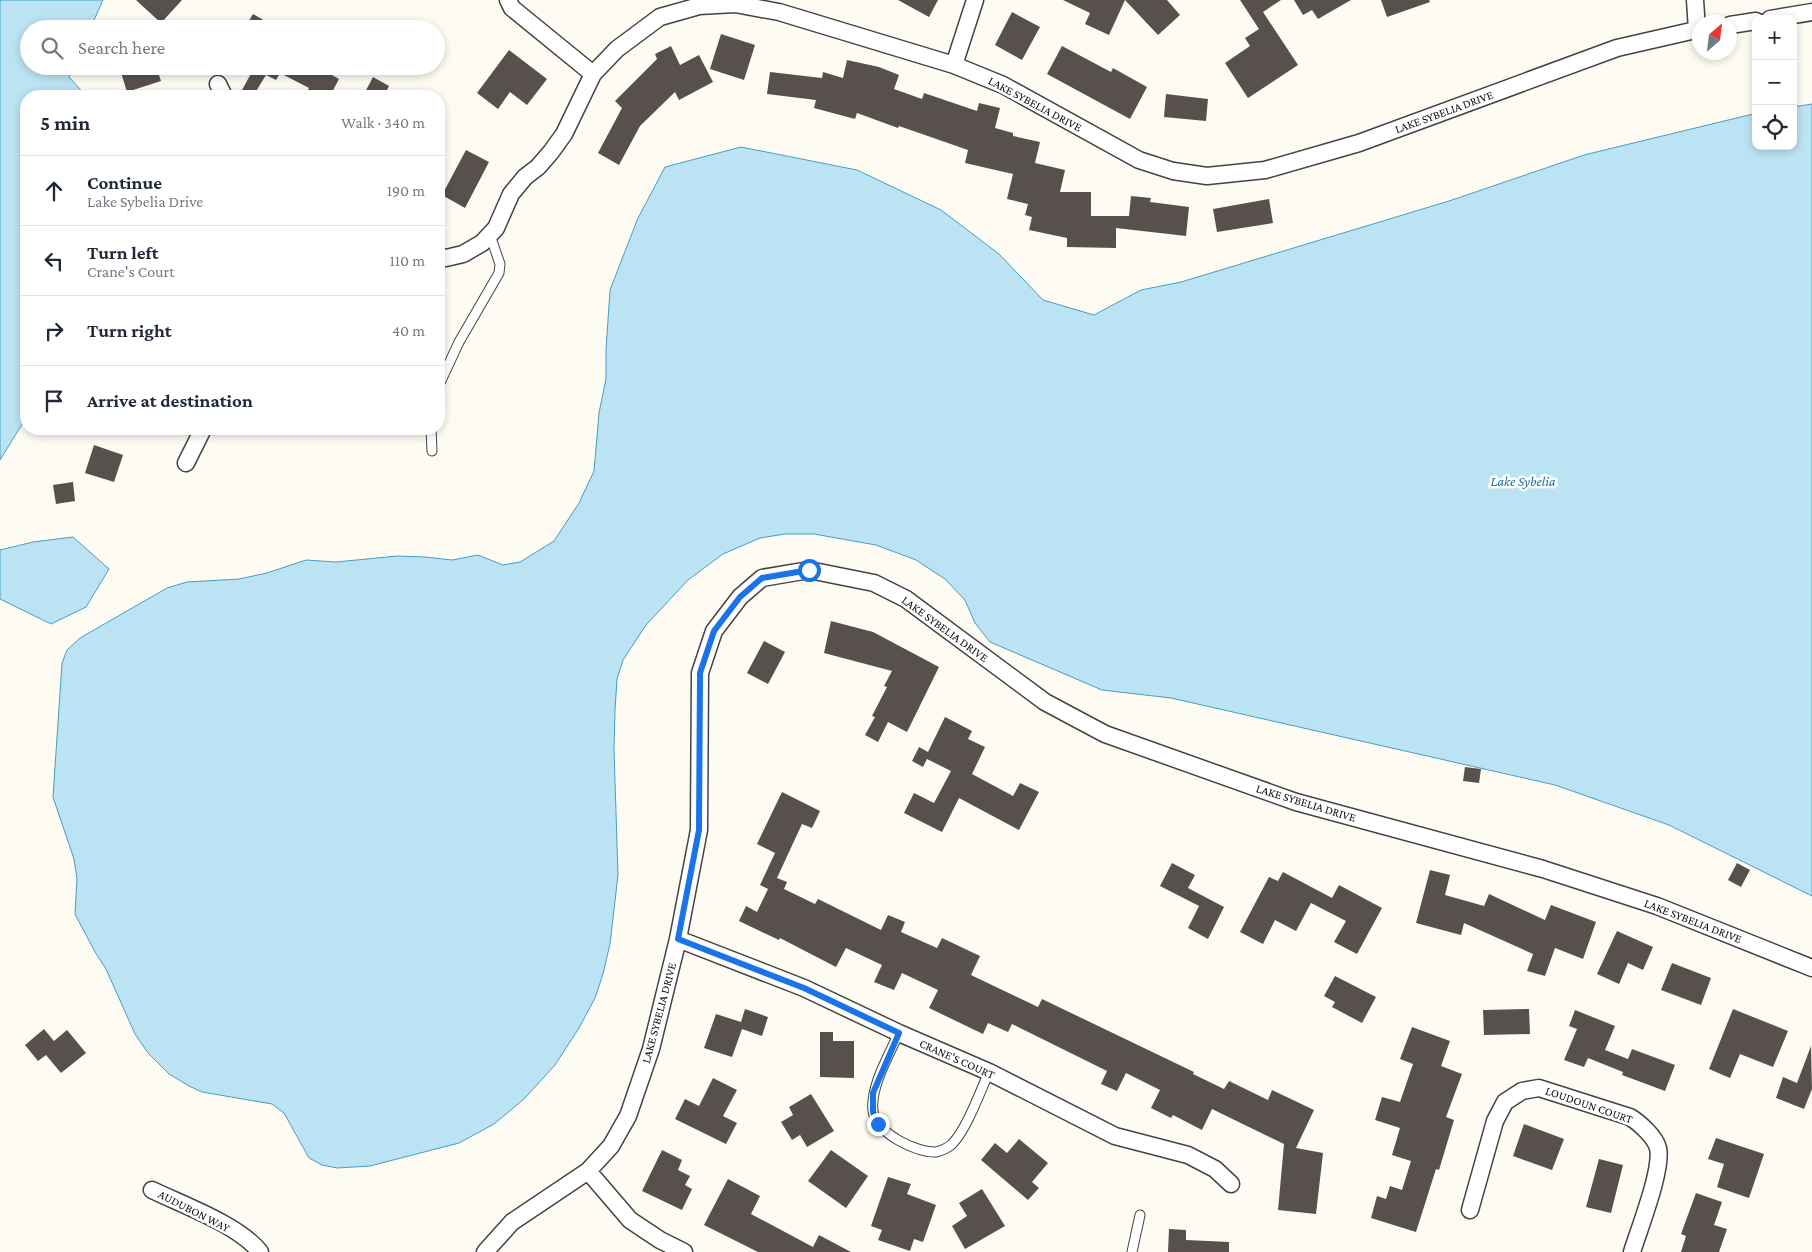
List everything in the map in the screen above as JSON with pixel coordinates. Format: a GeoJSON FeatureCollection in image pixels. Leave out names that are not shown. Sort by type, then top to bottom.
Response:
{"type":"FeatureCollection","features":[{"type":"Feature","properties":{"kind":"street"},"geometry":{"type":"LineString","coordinates":[[508,0],[512,8],[593,74]]}},
{"type":"Feature","properties":{"kind":"street"},"geometry":{"type":"LineString","coordinates":[[954,65],[975,0]]}},
{"type":"Feature","properties":{"kind":"street"},"geometry":{"type":"LineString","coordinates":[[1695,0],[1696,15]]}},
{"type":"Feature","properties":{"kind":"street","name":"LAKE SYBELIA DRIVE"},"geometry":{"type":"LineString","coordinates":[[445,258],[463,254],[482,243],[496,228],[511,194],[525,177],[544,160],[564,134],[593,74],[617,49],[660,17],[699,6],[735,4],[779,12],[954,65],[1004,85],[1139,160],[1174,171],[1207,176],[1265,170],[1360,143],[1617,48],[1692,31]]}},
{"type":"Feature","properties":{"kind":"street"},"geometry":{"type":"LineString","coordinates":[[1794,15],[1812,12]]}},
{"type":"Feature","properties":{"kind":"street"},"geometry":{"type":"LineString","coordinates":[[1737,24],[1752,22]]}},
{"type":"Feature","properties":{"kind":"street"},"geometry":{"type":"LineString","coordinates":[[186,463],[200,435]]}},
{"type":"Feature","properties":{"kind":"street","name":"LAKE SYBELIA DRIVE"},"geometry":{"type":"LineString","coordinates":[[486,1252],[512,1222],[588,1171],[610,1146],[628,1116],[651,1049],[678,939],[699,830],[700,673],[714,631],[740,597],[762,578],[809,570],[874,583],[906,599],[1044,702],[1105,734],[1296,802],[1543,869],[1638,900],[1812,968]]}},
{"type":"Feature","properties":{"kind":"street","name":"CRANE'S COURT"},"geometry":{"type":"LineString","coordinates":[[678,939],[804,988],[899,1033],[989,1072],[1115,1136],[1188,1155],[1214,1168],[1231,1184]]}},
{"type":"Feature","properties":{"kind":"street","name":"LOUDOUN COURT"},"geometry":{"type":"LineString","coordinates":[[1470,1210],[1495,1121],[1505,1102],[1522,1091],[1539,1088],[1630,1117],[1642,1125],[1658,1147],[1657,1172],[1632,1252]]}},
{"type":"Feature","properties":{"kind":"street"},"geometry":{"type":"LineString","coordinates":[[588,1171],[630,1220],[660,1240],[684,1252]]}},
{"type":"Feature","properties":{"kind":"street","name":"AUDUBON WAY"},"geometry":{"type":"LineString","coordinates":[[152,1190],[226,1226],[254,1244],[260,1252]]}},
{"type":"Feature","properties":{"kind":"lane"},"geometry":{"type":"LineString","coordinates":[[445,372],[459,342],[499,273],[500,264],[490,235]]}},
{"type":"Feature","properties":{"kind":"lane"},"geometry":{"type":"LineString","coordinates":[[431,435],[432,451]]}},
{"type":"Feature","properties":{"kind":"lane"},"geometry":{"type":"LineString","coordinates":[[899,1033],[873,1093],[873,1112],[878,1124],[890,1135],[914,1147],[937,1152],[951,1145],[960,1134],[989,1072]]}},
{"type":"Feature","properties":{"kind":"lane"},"geometry":{"type":"LineString","coordinates":[[1132,1252],[1140,1215]]}},
{"type":"Feature","properties":{"kind":"water"},"geometry":{"type":"Polygon","coordinates":[[[0,0],[103,0],[94,20],[20,20],[20,75],[70,75],[69,77],[81,90],[20,90],[20,428],[0,460],[0,0]]]}},
{"type":"Feature","properties":{"kind":"water","name":"Lake Sybelia"},"geometry":{"type":"Polygon","coordinates":[[[1812,104],[1812,896],[1669,825],[1555,785],[1171,698],[1102,690],[990,642],[975,623],[965,600],[945,579],[916,560],[876,545],[814,534],[785,534],[760,538],[723,554],[688,580],[646,625],[623,660],[617,679],[614,750],[618,875],[610,944],[603,974],[595,998],[579,1028],[555,1065],[524,1099],[494,1124],[459,1143],[370,1166],[337,1168],[322,1165],[309,1158],[284,1113],[272,1104],[202,1092],[189,1086],[169,1074],[148,1053],[135,1034],[106,969],[75,914],[77,879],[74,859],[53,797],[62,663],[67,650],[80,638],[167,588],[187,582],[239,579],[267,573],[306,560],[336,562],[397,556],[452,560],[478,555],[503,565],[520,562],[554,541],[579,503],[594,471],[599,413],[606,379],[610,290],[638,218],[665,167],[741,147],[857,170],[941,210],[999,254],[1043,300],[1094,315],[1141,290],[1181,282],[1449,201],[1584,155],[1752,114],[1752,150],[1797,150],[1797,106],[1812,104]]]}},
{"type":"Feature","properties":{"kind":"water"},"geometry":{"type":"Polygon","coordinates":[[[73,537],[109,569],[86,607],[51,624],[0,599],[0,550],[33,542],[73,537]]]}},
{"type":"Feature","properties":{"kind":"building"},"geometry":{"type":"Polygon","coordinates":[[[136,0],[182,0],[164,20],[158,20],[136,0]]]}},
{"type":"Feature","properties":{"kind":"building"},"geometry":{"type":"Polygon","coordinates":[[[898,0],[938,0],[929,17],[898,0]]]}},
{"type":"Feature","properties":{"kind":"building"},"geometry":{"type":"Polygon","coordinates":[[[1063,0],[1125,0],[1109,35],[1085,24],[1090,13],[1063,0]]]}},
{"type":"Feature","properties":{"kind":"building"},"geometry":{"type":"Polygon","coordinates":[[[1125,0],[1167,0],[1180,15],[1158,35],[1125,0]]]}},
{"type":"Feature","properties":{"kind":"building"},"geometry":{"type":"Polygon","coordinates":[[[1240,0],[1281,0],[1263,12],[1298,65],[1248,98],[1225,63],[1250,46],[1245,38],[1259,29],[1240,0]]]}},
{"type":"Feature","properties":{"kind":"building"},"geometry":{"type":"Polygon","coordinates":[[[1294,0],[1351,0],[1318,19],[1312,10],[1303,15],[1294,0]]]}},
{"type":"Feature","properties":{"kind":"building"},"geometry":{"type":"Polygon","coordinates":[[[1381,0],[1429,0],[1430,2],[1387,17],[1381,0]]]}},
{"type":"Feature","properties":{"kind":"building"},"geometry":{"type":"Polygon","coordinates":[[[1012,12],[1040,27],[1022,60],[995,45],[1012,12]]]}},
{"type":"Feature","properties":{"kind":"building"},"geometry":{"type":"Polygon","coordinates":[[[253,14],[263,20],[249,20],[253,14]]]}},
{"type":"Feature","properties":{"kind":"building"},"geometry":{"type":"Polygon","coordinates":[[[721,34],[755,45],[744,80],[710,69],[721,34]]]}},
{"type":"Feature","properties":{"kind":"building"},"geometry":{"type":"Polygon","coordinates":[[[671,46],[680,65],[699,55],[713,82],[679,100],[675,92],[640,126],[619,165],[598,153],[622,108],[615,101],[657,59],[655,54],[671,46]]]}},
{"type":"Feature","properties":{"kind":"building"},"geometry":{"type":"Polygon","coordinates":[[[1062,46],[1111,72],[1113,68],[1147,87],[1130,119],[1047,74],[1062,46]]]}},
{"type":"Feature","properties":{"kind":"building"},"geometry":{"type":"Polygon","coordinates":[[[509,50],[547,79],[527,105],[510,92],[498,109],[477,93],[509,50]]]}},
{"type":"Feature","properties":{"kind":"building"},"geometry":{"type":"Polygon","coordinates":[[[847,60],[879,67],[899,75],[894,89],[922,99],[924,93],[977,111],[979,103],[1000,108],[995,128],[1013,133],[1013,136],[1040,142],[1035,163],[1065,170],[1060,192],[1091,192],[1091,216],[1129,216],[1131,196],[1151,198],[1150,202],[1189,207],[1186,236],[1116,228],[1116,248],[1067,247],[1067,238],[1029,230],[1032,217],[1025,215],[1028,204],[1007,199],[1013,174],[965,163],[968,150],[857,113],[855,119],[814,108],[816,100],[767,94],[770,72],[822,78],[823,72],[843,78],[847,60]]]}},
{"type":"Feature","properties":{"kind":"building"},"geometry":{"type":"Polygon","coordinates":[[[122,75],[159,75],[161,81],[133,90],[126,90],[122,75]]]}},
{"type":"Feature","properties":{"kind":"building"},"geometry":{"type":"Polygon","coordinates":[[[250,75],[266,75],[257,90],[242,90],[250,75]]]}},
{"type":"Feature","properties":{"kind":"building"},"geometry":{"type":"Polygon","coordinates":[[[266,75],[279,75],[276,80],[266,75]]]}},
{"type":"Feature","properties":{"kind":"building"},"geometry":{"type":"Polygon","coordinates":[[[284,75],[332,75],[339,79],[333,90],[308,90],[309,88],[284,75]]]}},
{"type":"Feature","properties":{"kind":"building"},"geometry":{"type":"Polygon","coordinates":[[[373,77],[389,86],[387,90],[366,90],[373,77]]]}},
{"type":"Feature","properties":{"kind":"building"},"geometry":{"type":"Polygon","coordinates":[[[1166,94],[1208,99],[1206,121],[1164,117],[1166,94]]]}},
{"type":"Feature","properties":{"kind":"building"},"geometry":{"type":"Polygon","coordinates":[[[466,150],[489,162],[465,208],[445,197],[445,189],[466,150]]]}},
{"type":"Feature","properties":{"kind":"building"},"geometry":{"type":"Polygon","coordinates":[[[1269,199],[1273,223],[1217,232],[1213,209],[1269,199]]]}},
{"type":"Feature","properties":{"kind":"building"},"geometry":{"type":"Polygon","coordinates":[[[94,445],[123,455],[114,482],[85,473],[94,445]]]}},
{"type":"Feature","properties":{"kind":"building"},"geometry":{"type":"Polygon","coordinates":[[[73,482],[75,501],[56,504],[53,485],[73,482]]]}},
{"type":"Feature","properties":{"kind":"building"},"geometry":{"type":"Polygon","coordinates":[[[831,621],[873,632],[939,667],[907,732],[888,722],[878,742],[865,735],[875,717],[872,716],[887,687],[884,686],[892,671],[824,653],[831,621]]]}},
{"type":"Feature","properties":{"kind":"building"},"geometry":{"type":"Polygon","coordinates":[[[764,641],[785,652],[768,684],[747,673],[764,641]]]}},
{"type":"Feature","properties":{"kind":"building"},"geometry":{"type":"Polygon","coordinates":[[[945,717],[972,731],[968,739],[985,747],[972,774],[1013,796],[1020,783],[1039,792],[1019,830],[959,798],[942,832],[904,813],[914,793],[934,803],[951,771],[927,759],[923,767],[912,761],[919,747],[928,752],[945,717]]]}},
{"type":"Feature","properties":{"kind":"building"},"geometry":{"type":"Polygon","coordinates":[[[1465,767],[1481,769],[1479,783],[1463,781],[1465,767]]]}},
{"type":"Feature","properties":{"kind":"building"},"geometry":{"type":"Polygon","coordinates":[[[782,792],[820,811],[812,828],[802,824],[777,878],[787,882],[784,889],[815,904],[818,899],[881,930],[888,915],[905,922],[901,932],[937,948],[942,938],[980,956],[971,975],[1038,1007],[1042,999],[1194,1072],[1193,1074],[1224,1089],[1229,1081],[1268,1100],[1272,1090],[1314,1110],[1296,1148],[1323,1153],[1316,1214],[1278,1210],[1284,1144],[1212,1109],[1202,1130],[1173,1115],[1171,1118],[1151,1108],[1160,1090],[1126,1073],[1117,1091],[1101,1084],[1107,1071],[1012,1024],[1008,1032],[988,1023],[983,1034],[929,1008],[938,990],[902,973],[894,990],[874,982],[882,965],[846,948],[836,967],[780,938],[779,940],[739,921],[746,906],[757,912],[768,889],[760,885],[775,853],[757,844],[782,792]]]}},
{"type":"Feature","properties":{"kind":"building"},"geometry":{"type":"Polygon","coordinates":[[[1172,863],[1195,875],[1188,888],[1224,907],[1208,939],[1188,928],[1199,906],[1160,886],[1172,863]]]}},
{"type":"Feature","properties":{"kind":"building"},"geometry":{"type":"Polygon","coordinates":[[[1737,863],[1750,870],[1741,887],[1728,880],[1737,863]]]}},
{"type":"Feature","properties":{"kind":"building"},"geometry":{"type":"Polygon","coordinates":[[[1430,870],[1450,875],[1445,895],[1484,906],[1489,894],[1545,920],[1551,905],[1596,922],[1583,959],[1555,948],[1545,976],[1527,971],[1533,954],[1464,923],[1461,935],[1416,923],[1430,870]]]}},
{"type":"Feature","properties":{"kind":"building"},"geometry":{"type":"Polygon","coordinates":[[[1283,872],[1332,898],[1339,885],[1382,908],[1357,954],[1334,942],[1346,921],[1311,903],[1296,931],[1275,920],[1263,944],[1240,932],[1269,877],[1278,881],[1283,872]]]}},
{"type":"Feature","properties":{"kind":"building"},"geometry":{"type":"Polygon","coordinates":[[[1617,931],[1653,947],[1643,970],[1628,963],[1619,984],[1597,974],[1617,931]]]}},
{"type":"Feature","properties":{"kind":"building"},"geometry":{"type":"Polygon","coordinates":[[[1672,963],[1711,978],[1701,1005],[1661,990],[1672,963]]]}},
{"type":"Feature","properties":{"kind":"building"},"geometry":{"type":"Polygon","coordinates":[[[1335,976],[1376,997],[1362,1023],[1332,1007],[1335,1002],[1324,996],[1335,976]]]}},
{"type":"Feature","properties":{"kind":"building"},"geometry":{"type":"Polygon","coordinates":[[[745,1009],[768,1017],[762,1036],[742,1029],[732,1057],[704,1048],[716,1014],[741,1022],[745,1009]]]}},
{"type":"Feature","properties":{"kind":"building"},"geometry":{"type":"Polygon","coordinates":[[[1529,1009],[1530,1034],[1484,1035],[1483,1010],[1529,1009]]]}},
{"type":"Feature","properties":{"kind":"building"},"geometry":{"type":"Polygon","coordinates":[[[1733,1009],[1788,1031],[1773,1067],[1740,1054],[1730,1078],[1709,1069],[1733,1009]]]}},
{"type":"Feature","properties":{"kind":"building"},"geometry":{"type":"Polygon","coordinates":[[[1575,1010],[1615,1026],[1605,1050],[1628,1059],[1632,1049],[1675,1065],[1665,1091],[1622,1075],[1623,1072],[1588,1058],[1584,1067],[1564,1060],[1577,1029],[1569,1026],[1575,1010]]]}},
{"type":"Feature","properties":{"kind":"building"},"geometry":{"type":"Polygon","coordinates":[[[1412,1027],[1450,1041],[1441,1066],[1462,1074],[1446,1117],[1454,1120],[1439,1170],[1436,1169],[1416,1232],[1371,1218],[1377,1196],[1386,1199],[1390,1186],[1402,1190],[1411,1161],[1392,1155],[1400,1128],[1375,1120],[1382,1097],[1400,1102],[1413,1064],[1400,1059],[1412,1027]]]}},
{"type":"Feature","properties":{"kind":"building"},"geometry":{"type":"Polygon","coordinates":[[[44,1029],[54,1041],[67,1030],[86,1053],[61,1073],[46,1055],[38,1061],[25,1045],[44,1029]]]}},
{"type":"Feature","properties":{"kind":"building"},"geometry":{"type":"Polygon","coordinates":[[[820,1032],[833,1032],[833,1041],[854,1041],[854,1078],[820,1077],[820,1032]]]}},
{"type":"Feature","properties":{"kind":"building"},"geometry":{"type":"Polygon","coordinates":[[[1811,1046],[1812,1089],[1804,1109],[1776,1098],[1783,1077],[1797,1083],[1811,1046]]]}},
{"type":"Feature","properties":{"kind":"building"},"geometry":{"type":"Polygon","coordinates":[[[713,1078],[737,1090],[723,1116],[737,1123],[726,1144],[675,1119],[685,1099],[699,1106],[713,1078]]]}},
{"type":"Feature","properties":{"kind":"building"},"geometry":{"type":"Polygon","coordinates":[[[811,1094],[834,1131],[807,1147],[800,1135],[792,1140],[781,1122],[793,1115],[789,1107],[811,1094]]]}},
{"type":"Feature","properties":{"kind":"building"},"geometry":{"type":"Polygon","coordinates":[[[1524,1124],[1564,1139],[1552,1170],[1513,1156],[1524,1124]]]}},
{"type":"Feature","properties":{"kind":"building"},"geometry":{"type":"Polygon","coordinates":[[[1716,1138],[1764,1154],[1749,1198],[1717,1187],[1724,1164],[1708,1159],[1716,1138]]]}},
{"type":"Feature","properties":{"kind":"building"},"geometry":{"type":"Polygon","coordinates":[[[1019,1139],[1048,1163],[1032,1182],[1039,1188],[1028,1200],[981,1160],[995,1143],[1007,1153],[1019,1139]]]}},
{"type":"Feature","properties":{"kind":"building"},"geometry":{"type":"Polygon","coordinates":[[[662,1150],[682,1160],[678,1170],[690,1176],[685,1185],[692,1189],[682,1210],[642,1191],[662,1150]]]}},
{"type":"Feature","properties":{"kind":"building"},"geometry":{"type":"Polygon","coordinates":[[[831,1150],[868,1176],[846,1208],[808,1181],[831,1150]]]}},
{"type":"Feature","properties":{"kind":"building"},"geometry":{"type":"Polygon","coordinates":[[[1599,1159],[1623,1165],[1611,1213],[1586,1207],[1599,1159]]]}},
{"type":"Feature","properties":{"kind":"building"},"geometry":{"type":"Polygon","coordinates":[[[888,1177],[911,1184],[907,1194],[936,1205],[923,1242],[914,1239],[910,1251],[878,1240],[882,1230],[871,1226],[888,1177]]]}},
{"type":"Feature","properties":{"kind":"building"},"geometry":{"type":"Polygon","coordinates":[[[728,1179],[760,1196],[751,1214],[813,1247],[819,1235],[851,1252],[758,1252],[704,1225],[728,1179]]]}},
{"type":"Feature","properties":{"kind":"building"},"geometry":{"type":"Polygon","coordinates":[[[982,1189],[1005,1226],[965,1249],[952,1226],[967,1216],[959,1203],[982,1189]]]}},
{"type":"Feature","properties":{"kind":"building"},"geometry":{"type":"Polygon","coordinates":[[[1696,1193],[1722,1202],[1714,1225],[1727,1229],[1719,1252],[1681,1252],[1686,1236],[1681,1234],[1696,1193]]]}},
{"type":"Feature","properties":{"kind":"building"},"geometry":{"type":"Polygon","coordinates":[[[1169,1229],[1186,1230],[1186,1240],[1229,1242],[1229,1252],[1168,1252],[1169,1229]]]}},
{"type":"Feature","properties":{"kind":"route"},"geometry":{"type":"LineString","coordinates":[[809,570],[762,578],[740,597],[714,631],[700,673],[699,830],[678,939],[804,988],[899,1033],[873,1093],[873,1112],[878,1124]]}}]}
